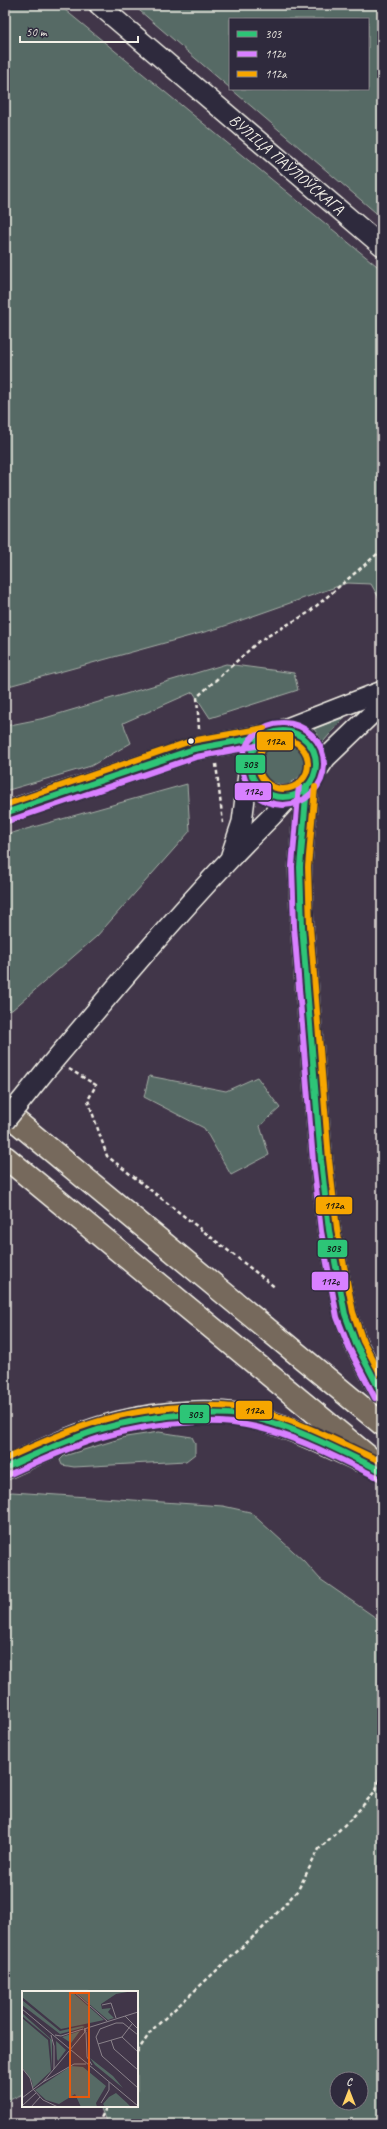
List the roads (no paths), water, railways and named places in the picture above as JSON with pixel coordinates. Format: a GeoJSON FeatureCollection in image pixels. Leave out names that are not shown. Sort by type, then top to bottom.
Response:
{"type":"FeatureCollection","features":[{"type":"Feature","properties":{"kind":"highway"},"geometry":{"type":"LineString","coordinates":[[5,813],[211,745],[272,734]]}},
{"type":"Feature","properties":{"kind":"highway"},"geometry":{"type":"LineString","coordinates":[[304,786],[300,867],[302,926],[321,1160],[329,1230],[346,1314],[356,1344],[382,1394]]}},
{"type":"Feature","properties":{"kind":"highway"},"geometry":{"type":"LineString","coordinates":[[5,1112],[382,1424]]}},
{"type":"Feature","properties":{"kind":"highway"},"geometry":{"type":"LineString","coordinates":[[5,1157],[382,1470]]}},
{"type":"Feature","properties":{"kind":"highway"},"geometry":{"type":"LineString","coordinates":[[5,1468],[62,1442],[100,1428],[173,1414],[211,1413],[241,1415],[266,1422],[320,1442],[382,1470]]}},
{"type":"Feature","properties":{"kind":"main road","name":"ВУЛІЦА ПАЎЛОЎСКАГА"},"geometry":{"type":"LineString","coordinates":[[99,5],[382,246]]}},
{"type":"Feature","properties":{"kind":"main road"},"geometry":{"type":"LineString","coordinates":[[229,860],[242,822],[250,763],[254,747],[272,734],[382,691]]}},
{"type":"Feature","properties":{"kind":"main road"},"geometry":{"type":"LineString","coordinates":[[5,1121],[55,1068],[158,936],[229,860],[304,786],[331,754],[382,704]]}},
{"type":"Feature","properties":{"kind":"main road"},"geometry":{"type":"LineString","coordinates":[[250,763],[251,773],[257,784],[267,793],[280,797],[304,786],[315,758],[310,747],[303,738],[293,733],[272,734]]}}]}
